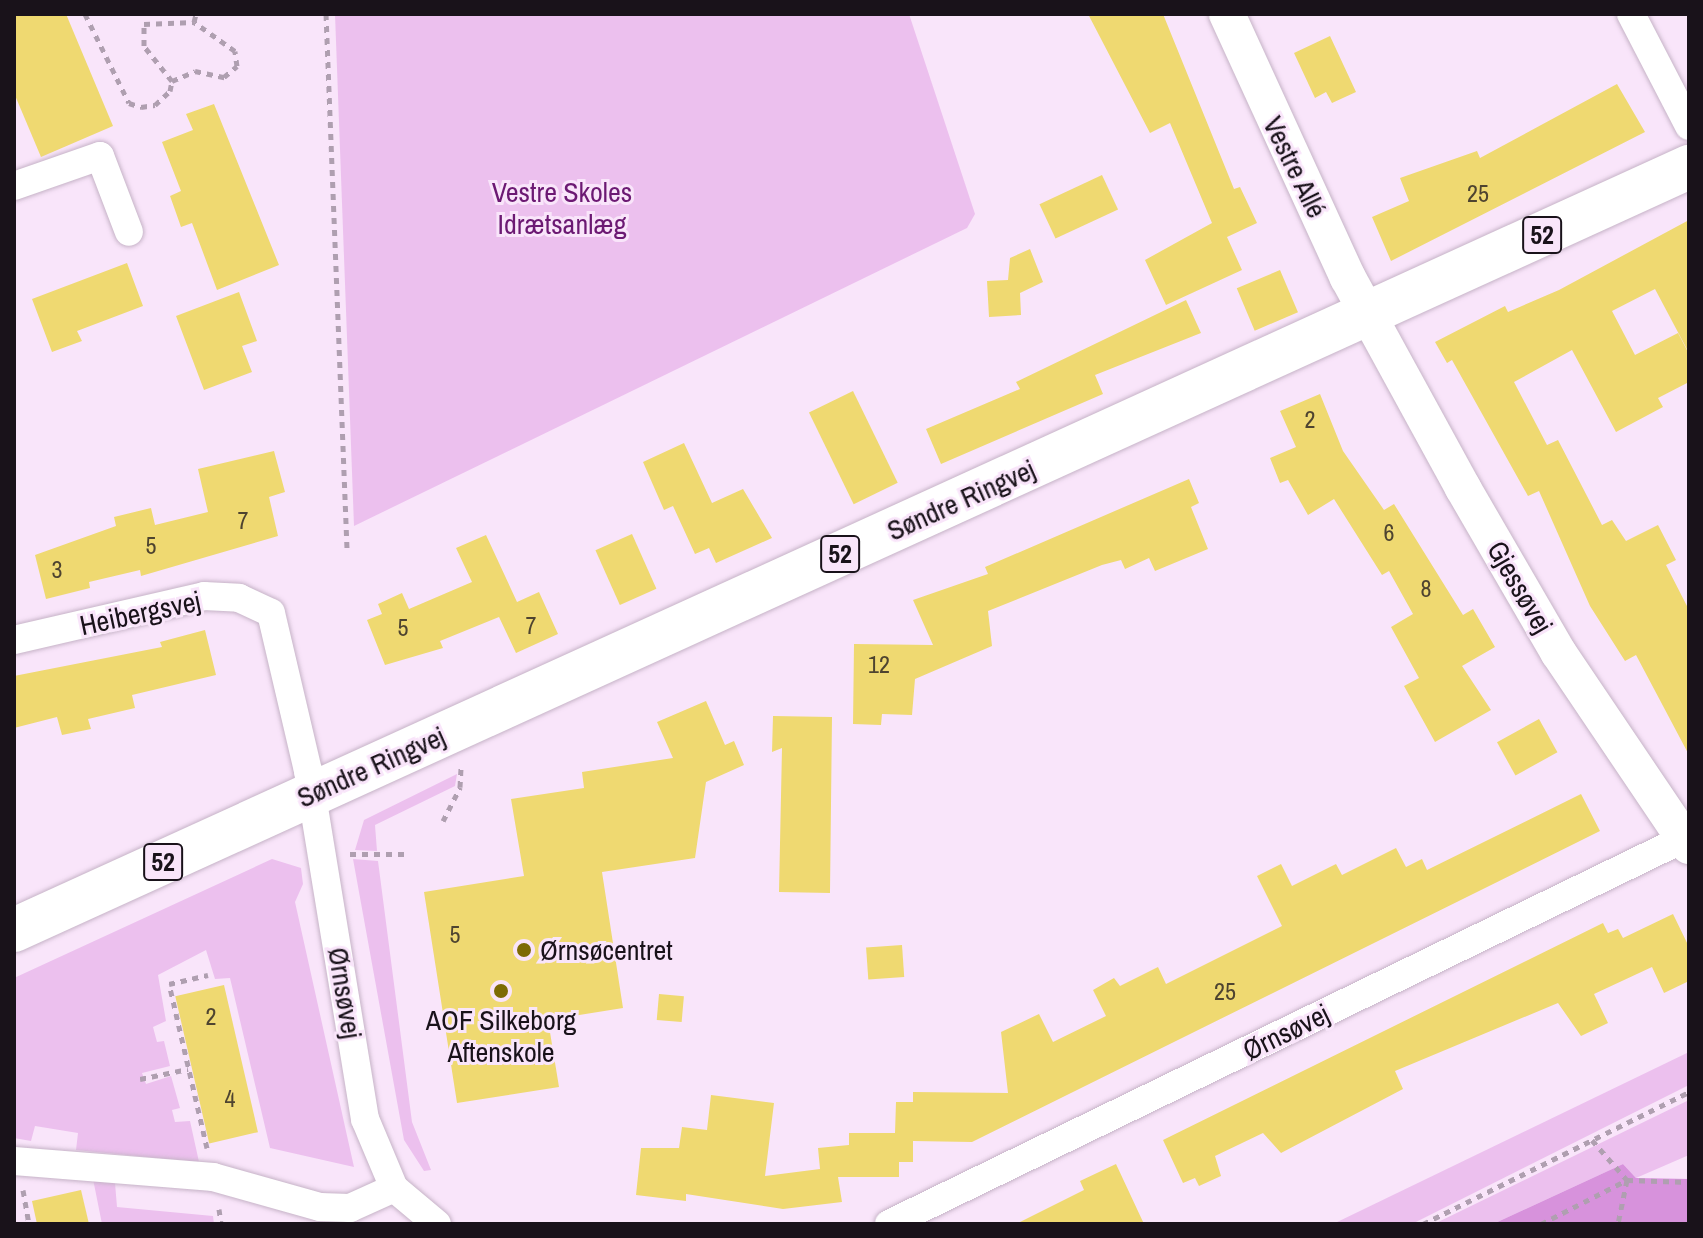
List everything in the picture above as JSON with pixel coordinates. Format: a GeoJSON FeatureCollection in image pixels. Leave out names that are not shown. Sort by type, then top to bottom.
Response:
{"type":"FeatureCollection","features":[{"type":"Feature","properties":{"kind":"main road","name":"Søndre Ringvej"},"geometry":{"type":"LineString","coordinates":[[14,930],[1368,317],[1689,167]]}},
{"type":"Feature","properties":{"kind":"street","name":"Vestre Allé"},"geometry":{"type":"LineString","coordinates":[[1227,14],[1368,317]]}},
{"type":"Feature","properties":{"kind":"street"},"geometry":{"type":"LineString","coordinates":[[1631,14],[1689,126]]}},
{"type":"Feature","properties":{"kind":"street"},"geometry":{"type":"LineString","coordinates":[[14,186],[100,156],[129,232]]}},
{"type":"Feature","properties":{"kind":"street","name":"Gjessøvej"},"geometry":{"type":"LineString","coordinates":[[1368,317],[1558,652],[1687,841]]}},
{"type":"Feature","properties":{"kind":"street","name":"Heibergsvej"},"geometry":{"type":"LineString","coordinates":[[14,640],[204,596],[239,598],[271,613],[312,793]]}},
{"type":"Feature","properties":{"kind":"street","name":"Ørnsøvej"},"geometry":{"type":"LineString","coordinates":[[312,793],[365,1119],[394,1188],[437,1224]]}},
{"type":"Feature","properties":{"kind":"street","name":"Ørnsøvej"},"geometry":{"type":"LineString","coordinates":[[889,1224],[1687,841]]}},
{"type":"Feature","properties":{"kind":"street"},"geometry":{"type":"LineString","coordinates":[[14,1161],[213,1177],[320,1207],[350,1208],[394,1188]]}},
{"type":"Feature","properties":{"kind":"path"},"geometry":{"type":"LineString","coordinates":[[85,14],[129,103],[155,105],[172,81],[195,71],[224,77],[237,66],[235,51],[194,22],[144,24],[144,46],[172,81]]}},
{"type":"Feature","properties":{"kind":"path"},"geometry":{"type":"LineString","coordinates":[[194,22],[196,14]]}},
{"type":"Feature","properties":{"kind":"path"},"geometry":{"type":"LineString","coordinates":[[326,14],[347,548]]}},
{"type":"Feature","properties":{"kind":"path"},"geometry":{"type":"LineString","coordinates":[[443,821],[460,787],[464,725]]}},
{"type":"Feature","properties":{"kind":"path"},"geometry":{"type":"LineString","coordinates":[[322,851],[405,854]]}},
{"type":"Feature","properties":{"kind":"path"},"geometry":{"type":"LineString","coordinates":[[208,975],[169,984],[213,1177]]}},
{"type":"Feature","properties":{"kind":"path"},"geometry":{"type":"LineString","coordinates":[[140,1079],[188,1069]]}},
{"type":"Feature","properties":{"kind":"path"},"geometry":{"type":"LineString","coordinates":[[1423,1224],[1689,1092]]}},
{"type":"Feature","properties":{"kind":"path"},"geometry":{"type":"LineString","coordinates":[[1592,1140],[1627,1180]]}},
{"type":"Feature","properties":{"kind":"path"},"geometry":{"type":"LineString","coordinates":[[1618,1224],[1627,1180]]}},
{"type":"Feature","properties":{"kind":"path"},"geometry":{"type":"LineString","coordinates":[[1541,1224],[1627,1180],[1689,1182]]}},
{"type":"Feature","properties":{"kind":"green space","name":"Vestre Skoles Idrætsanlæg"},"geometry":{"type":"Polygon","coordinates":[[[335,14],[909,14],[975,214],[967,228],[354,526],[335,14]]]}},
{"type":"Feature","properties":{"kind":"green space"},"geometry":{"type":"Polygon","coordinates":[[[457,774],[455,786],[375,825],[377,851],[355,850],[364,820],[457,774]]]}},
{"type":"Feature","properties":{"kind":"green space"},"geometry":{"type":"Polygon","coordinates":[[[272,859],[301,868],[303,884],[295,902],[354,1167],[270,1148],[230,978],[215,979],[206,950],[158,975],[166,1021],[153,1027],[157,1042],[164,1041],[170,1066],[142,1073],[146,1084],[171,1076],[180,1108],[172,1110],[175,1122],[190,1121],[199,1162],[76,1150],[78,1133],[35,1126],[31,1141],[14,1138],[14,978],[272,859]]]}},
{"type":"Feature","properties":{"kind":"green space"},"geometry":{"type":"Polygon","coordinates":[[[353,859],[378,861],[412,1122],[431,1170],[424,1171],[404,1140],[353,859]]]}},
{"type":"Feature","properties":{"kind":"green space"},"geometry":{"type":"Polygon","coordinates":[[[1689,1052],[1689,1085],[1412,1224],[1333,1224],[1689,1052]]]}},
{"type":"Feature","properties":{"kind":"green space"},"geometry":{"type":"Polygon","coordinates":[[[1689,1100],[1689,1155],[1636,1178],[1623,1164],[1493,1224],[1434,1224],[1689,1100]]]}},
{"type":"Feature","properties":{"kind":"green space"},"geometry":{"type":"Polygon","coordinates":[[[93,1179],[115,1183],[117,1207],[213,1216],[214,1224],[102,1224],[93,1179]]]}},
{"type":"Feature","properties":{"kind":"shaded area"},"geometry":{"type":"Polygon","coordinates":[[[1623,1164],[1636,1178],[1689,1179],[1689,1224],[1493,1224],[1623,1164]]]}},
{"type":"Feature","properties":{"kind":"building"},"geometry":{"type":"Polygon","coordinates":[[[14,14],[66,14],[113,126],[41,157],[14,93],[14,14]]]}},
{"type":"Feature","properties":{"kind":"building"},"geometry":{"type":"Polygon","coordinates":[[[1088,14],[1163,14],[1234,189],[1240,187],[1257,223],[1227,237],[1242,270],[1166,305],[1145,260],[1212,223],[1170,123],[1150,133],[1088,14]]]}},
{"type":"Feature","properties":{"kind":"building"},"geometry":{"type":"Polygon","coordinates":[[[1330,36],[1356,92],[1332,103],[1326,92],[1315,98],[1294,53],[1330,36]]]}},
{"type":"Feature","properties":{"kind":"building"},"geometry":{"type":"Polygon","coordinates":[[[1617,84],[1645,132],[1391,261],[1372,217],[1409,201],[1400,178],[1477,151],[1480,158],[1617,84]]]}},
{"type":"Feature","properties":{"kind":"building"},"geometry":{"type":"Polygon","coordinates":[[[214,104],[279,265],[217,290],[192,223],[181,227],[170,196],[181,191],[162,142],[193,130],[186,114],[214,104]]]}},
{"type":"Feature","properties":{"kind":"building"},"geometry":{"type":"Polygon","coordinates":[[[1102,175],[1118,209],[1056,239],[1039,204],[1102,175]]]}},
{"type":"Feature","properties":{"kind":"building"},"geometry":{"type":"Polygon","coordinates":[[[1689,220],[1689,353],[1655,289],[1612,311],[1635,355],[1678,333],[1689,354],[1689,382],[1658,398],[1663,407],[1616,432],[1572,350],[1514,382],[1547,445],[1558,440],[1602,525],[1612,520],[1626,541],[1658,525],[1676,560],[1666,565],[1689,610],[1689,755],[1636,655],[1625,661],[1590,606],[1539,491],[1528,496],[1452,360],[1447,363],[1435,342],[1505,306],[1508,312],[1559,290],[1689,220]]]}},
{"type":"Feature","properties":{"kind":"building"},"geometry":{"type":"Polygon","coordinates":[[[1030,249],[1043,282],[1020,293],[1021,315],[989,317],[987,281],[1008,280],[1010,258],[1030,249]]]}},
{"type":"Feature","properties":{"kind":"building"},"geometry":{"type":"Polygon","coordinates":[[[127,263],[143,306],[77,331],[82,341],[52,352],[32,299],[127,263]]]}},
{"type":"Feature","properties":{"kind":"building"},"geometry":{"type":"Polygon","coordinates":[[[1280,270],[1298,312],[1255,331],[1237,288],[1280,270]]]}},
{"type":"Feature","properties":{"kind":"building"},"geometry":{"type":"Polygon","coordinates":[[[239,292],[257,341],[242,346],[252,372],[204,390],[176,316],[239,292]]]}},
{"type":"Feature","properties":{"kind":"building"},"geometry":{"type":"Polygon","coordinates":[[[1186,300],[1201,333],[1095,375],[1103,394],[941,464],[926,429],[1020,389],[1016,382],[1186,300]]]}},
{"type":"Feature","properties":{"kind":"building"},"geometry":{"type":"Polygon","coordinates":[[[853,391],[898,483],[854,504],[809,412],[853,391]]]}},
{"type":"Feature","properties":{"kind":"building"},"geometry":{"type":"Polygon","coordinates":[[[1320,394],[1343,451],[1384,510],[1394,504],[1463,615],[1473,609],[1495,647],[1462,666],[1491,710],[1435,742],[1404,686],[1419,678],[1391,627],[1413,614],[1389,571],[1382,575],[1334,499],[1308,515],[1288,480],[1280,483],[1270,458],[1296,447],[1280,411],[1320,394]]]}},
{"type":"Feature","properties":{"kind":"building"},"geometry":{"type":"Polygon","coordinates":[[[684,443],[712,503],[743,489],[772,538],[716,563],[709,548],[695,554],[673,506],[664,510],[643,462],[684,443]]]}},
{"type":"Feature","properties":{"kind":"building"},"geometry":{"type":"Polygon","coordinates":[[[274,451],[285,492],[269,497],[278,536],[141,576],[140,570],[89,582],[90,588],[46,599],[35,555],[116,526],[114,517],[151,508],[155,525],[208,512],[198,469],[274,451]]]}},
{"type":"Feature","properties":{"kind":"building"},"geometry":{"type":"Polygon","coordinates":[[[1189,479],[1199,503],[1191,507],[1208,549],[1155,571],[1149,558],[1125,569],[1121,560],[1102,565],[988,611],[992,646],[915,679],[912,715],[882,714],[881,725],[853,724],[854,644],[933,645],[913,600],[988,574],[985,567],[1189,479]]]}},
{"type":"Feature","properties":{"kind":"building"},"geometry":{"type":"Polygon","coordinates":[[[632,534],[656,589],[620,605],[595,550],[632,534]]]}},
{"type":"Feature","properties":{"kind":"building"},"geometry":{"type":"Polygon","coordinates":[[[486,535],[517,602],[539,592],[558,634],[516,653],[499,617],[440,641],[443,648],[385,665],[367,620],[382,614],[378,604],[402,593],[409,609],[472,582],[456,548],[486,535]]]}},
{"type":"Feature","properties":{"kind":"building"},"geometry":{"type":"Polygon","coordinates":[[[205,630],[216,675],[132,695],[135,708],[88,719],[91,729],[62,735],[57,717],[14,728],[14,676],[162,647],[160,642],[205,630]]]}},
{"type":"Feature","properties":{"kind":"building","name":"Ørnsøcentret"},"geometry":{"type":"Polygon","coordinates":[[[706,701],[725,745],[734,741],[744,765],[706,782],[695,858],[602,872],[623,1008],[548,1020],[559,1087],[457,1103],[424,892],[524,876],[511,799],[584,788],[582,772],[673,758],[657,722],[706,701]]]}},
{"type":"Feature","properties":{"kind":"building"},"geometry":{"type":"Polygon","coordinates":[[[773,716],[832,717],[830,893],[779,892],[782,748],[772,752],[773,716]]]}},
{"type":"Feature","properties":{"kind":"building"},"geometry":{"type":"Polygon","coordinates":[[[1539,719],[1557,752],[1515,776],[1497,742],[1539,719]]]}},
{"type":"Feature","properties":{"kind":"building"},"geometry":{"type":"Polygon","coordinates":[[[1581,794],[1600,831],[972,1142],[913,1141],[913,1162],[899,1162],[899,1177],[838,1177],[842,1202],[783,1209],[686,1194],[686,1201],[636,1195],[641,1148],[679,1148],[682,1127],[707,1130],[711,1095],[774,1103],[765,1176],[820,1169],[818,1148],[849,1145],[849,1133],[895,1133],[896,1102],[913,1102],[913,1092],[1008,1093],[1001,1032],[1039,1014],[1053,1042],[1106,1016],[1093,990],[1114,978],[1120,986],[1158,967],[1166,984],[1282,926],[1257,876],[1281,864],[1292,886],[1336,864],[1342,875],[1396,848],[1406,867],[1422,859],[1427,870],[1581,794]]]}},
{"type":"Feature","properties":{"kind":"building"},"geometry":{"type":"Polygon","coordinates":[[[1673,914],[1689,947],[1689,981],[1664,993],[1652,967],[1594,994],[1608,1023],[1581,1036],[1558,1003],[1395,1071],[1403,1089],[1281,1153],[1263,1133],[1215,1156],[1221,1176],[1199,1186],[1195,1178],[1183,1183],[1163,1140],[1603,923],[1608,933],[1618,929],[1623,938],[1673,914]]]}},
{"type":"Feature","properties":{"kind":"building"},"geometry":{"type":"Polygon","coordinates":[[[902,945],[904,977],[868,979],[866,948],[902,945]]]}},
{"type":"Feature","properties":{"kind":"building"},"geometry":{"type":"Polygon","coordinates":[[[224,985],[258,1132],[209,1143],[175,996],[224,985]]]}},
{"type":"Feature","properties":{"kind":"building"},"geometry":{"type":"Polygon","coordinates":[[[659,994],[684,996],[682,1022],[657,1020],[659,994]]]}},
{"type":"Feature","properties":{"kind":"building"},"geometry":{"type":"Polygon","coordinates":[[[1116,1164],[1144,1224],[1016,1224],[1084,1190],[1080,1181],[1116,1164]]]}},
{"type":"Feature","properties":{"kind":"building"},"geometry":{"type":"Polygon","coordinates":[[[81,1190],[89,1224],[37,1224],[32,1201],[81,1190]]]}},
{"type":"Feature","properties":{"kind":"place","name":"Ørnsøcentret"},"geometry":{"type":"Point","coordinates":[524,950]}},
{"type":"Feature","properties":{"kind":"place","name":"AOF Silkeborg Aftenskole"},"geometry":{"type":"Point","coordinates":[501,991]}}]}
